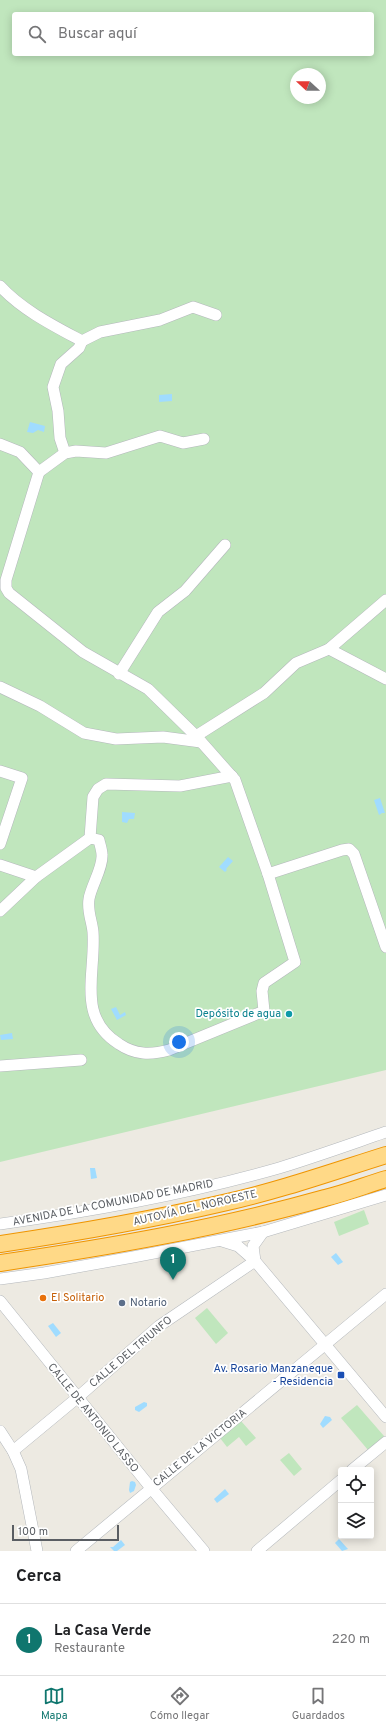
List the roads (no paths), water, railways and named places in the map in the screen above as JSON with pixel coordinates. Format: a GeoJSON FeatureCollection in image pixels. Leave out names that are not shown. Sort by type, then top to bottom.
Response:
{"type":"FeatureCollection","features":[{"type":"Feature","properties":{"kind":"highway","name":"AUTOVÍA DEL NOROESTE"},"geometry":{"type":"LineString","coordinates":[[0,1244],[70,1234],[224,1203],[313,1178],[386,1155]]}},
{"type":"Feature","properties":{"kind":"highway","name":"AUTOVÍA DEL NOROESTE"},"geometry":{"type":"LineString","coordinates":[[0,1263],[73,1252],[235,1221],[326,1198],[386,1179]]}},
{"type":"Feature","properties":{"kind":"street"},"geometry":{"type":"LineString","coordinates":[[0,286],[10,297],[54,327],[82,341]]}},
{"type":"Feature","properties":{"kind":"street"},"geometry":{"type":"LineString","coordinates":[[64,453],[60,438],[58,411],[53,387],[61,364],[79,348],[82,341],[100,332],[160,320],[194,307],[216,315]]}},
{"type":"Feature","properties":{"kind":"street"},"geometry":{"type":"LineString","coordinates":[[0,911],[36,878],[90,838],[99,840],[102,856],[89,898],[89,915],[93,932],[90,995],[93,1011],[100,1027],[111,1039],[124,1048],[140,1054],[155,1054],[169,1050],[264,1011],[262,992],[264,983],[295,962],[268,874],[235,780],[232,776],[198,739],[148,689],[119,674],[83,652],[9,594],[6,588],[6,580],[39,472],[64,453],[76,451],[106,453],[160,436],[183,443],[204,439]]}},
{"type":"Feature","properties":{"kind":"street"},"geometry":{"type":"LineString","coordinates":[[0,444],[20,452],[39,472]]}},
{"type":"Feature","properties":{"kind":"street"},"geometry":{"type":"LineString","coordinates":[[119,674],[158,612],[185,591],[225,545]]}},
{"type":"Feature","properties":{"kind":"street"},"geometry":{"type":"LineString","coordinates":[[0,686],[40,706],[84,733],[116,739],[162,737],[198,739],[264,693],[296,663],[329,649],[386,600]]}},
{"type":"Feature","properties":{"kind":"street"},"geometry":{"type":"LineString","coordinates":[[329,649],[386,679]]}},
{"type":"Feature","properties":{"kind":"street"},"geometry":{"type":"LineString","coordinates":[[0,771],[22,778],[0,844]]}},
{"type":"Feature","properties":{"kind":"street"},"geometry":{"type":"LineString","coordinates":[[90,838],[93,797],[98,789],[106,784],[180,786],[232,776]]}},
{"type":"Feature","properties":{"kind":"street"},"geometry":{"type":"LineString","coordinates":[[268,874],[349,849],[354,854],[382,924],[386,947]]}},
{"type":"Feature","properties":{"kind":"street"},"geometry":{"type":"LineString","coordinates":[[0,865],[36,878]]}},
{"type":"Feature","properties":{"kind":"street"},"geometry":{"type":"LineString","coordinates":[[0,1066],[81,1060]]}},
{"type":"Feature","properties":{"kind":"street","name":"AVENIDA DE LA COMUNIDAD DE MADRID"},"geometry":{"type":"LineString","coordinates":[[0,1224],[44,1218],[150,1199],[217,1184],[280,1167],[386,1132]]}},
{"type":"Feature","properties":{"kind":"street"},"geometry":{"type":"LineString","coordinates":[[0,1279],[44,1273],[263,1232],[386,1195]]}},
{"type":"Feature","properties":{"kind":"street"},"geometry":{"type":"LineString","coordinates":[[255,1261],[253,1246],[263,1232]]}},
{"type":"Feature","properties":{"kind":"street"},"geometry":{"type":"LineString","coordinates":[[222,1240],[238,1246],[255,1261],[386,1417]]}},
{"type":"Feature","properties":{"kind":"street","name":"CALLE DEL TRIUNFO"},"geometry":{"type":"LineString","coordinates":[[13,1451],[77,1398],[159,1326],[255,1261]]}},
{"type":"Feature","properties":{"kind":"street"},"geometry":{"type":"LineString","coordinates":[[0,1288],[44,1273]]}},
{"type":"Feature","properties":{"kind":"street","name":"CALLE DE LA VICTORIA"},"geometry":{"type":"LineString","coordinates":[[76,1551],[150,1488],[325,1346],[386,1294]]}},
{"type":"Feature","properties":{"kind":"street","name":"CALLE DE ANTONIO LASSO"},"geometry":{"type":"LineString","coordinates":[[0,1301],[150,1488],[204,1551]]}},
{"type":"Feature","properties":{"kind":"street"},"geometry":{"type":"LineString","coordinates":[[0,1431],[13,1451],[25,1481],[37,1551]]}},
{"type":"Feature","properties":{"kind":"street"},"geometry":{"type":"LineString","coordinates":[[356,1467],[386,1442]]}},
{"type":"Feature","properties":{"kind":"street"},"geometry":{"type":"LineString","coordinates":[[257,1551],[338,1483]]}},
{"type":"Feature","properties":{"kind":"water"},"geometry":{"type":"Polygon","coordinates":[[[172,394],[172,401],[159,402],[159,395],[172,394]]]}},
{"type":"Feature","properties":{"kind":"water"},"geometry":{"type":"Polygon","coordinates":[[[30,422],[45,426],[44,432],[38,430],[33,433],[27,432],[30,422]]]}},
{"type":"Feature","properties":{"kind":"water"},"geometry":{"type":"Polygon","coordinates":[[[380,798],[385,813],[379,815],[374,800],[380,798]]]}},
{"type":"Feature","properties":{"kind":"water"},"geometry":{"type":"Polygon","coordinates":[[[122,812],[135,813],[134,819],[129,819],[127,823],[122,822],[122,812]]]}},
{"type":"Feature","properties":{"kind":"water"},"geometry":{"type":"Polygon","coordinates":[[[228,857],[233,861],[225,872],[219,867],[228,857]]]}},
{"type":"Feature","properties":{"kind":"water"},"geometry":{"type":"Polygon","coordinates":[[[116,1007],[120,1015],[125,1012],[126,1015],[117,1020],[111,1009],[116,1007]]]}},
{"type":"Feature","properties":{"kind":"water"},"geometry":{"type":"Polygon","coordinates":[[[12,1033],[13,1039],[1,1040],[0,1035],[12,1033]]]}},
{"type":"Feature","properties":{"kind":"water"},"geometry":{"type":"Polygon","coordinates":[[[90,1168],[95,1168],[97,1178],[91,1179],[90,1168]]]}},
{"type":"Feature","properties":{"kind":"water"},"geometry":{"type":"Polygon","coordinates":[[[336,1253],[343,1262],[338,1265],[331,1257],[336,1253]]]}},
{"type":"Feature","properties":{"kind":"water"},"geometry":{"type":"Polygon","coordinates":[[[53,1323],[61,1333],[56,1337],[48,1326],[53,1323]]]}},
{"type":"Feature","properties":{"kind":"water"},"geometry":{"type":"Polygon","coordinates":[[[144,1402],[147,1403],[147,1406],[139,1412],[135,1410],[135,1407],[144,1402]]]}},
{"type":"Feature","properties":{"kind":"water"},"geometry":{"type":"Polygon","coordinates":[[[325,1416],[330,1417],[332,1420],[323,1428],[320,1424],[325,1416]]]}},
{"type":"Feature","properties":{"kind":"water"},"geometry":{"type":"Polygon","coordinates":[[[130,1482],[135,1482],[136,1485],[134,1491],[130,1493],[130,1482]]]}},
{"type":"Feature","properties":{"kind":"water"},"geometry":{"type":"Polygon","coordinates":[[[225,1489],[229,1494],[217,1503],[214,1499],[225,1489]]]}},
{"type":"Feature","properties":{"kind":"water"},"geometry":{"type":"Polygon","coordinates":[[[339,1539],[348,1549],[342,1551],[335,1543],[339,1539]]]}},
{"type":"Feature","properties":{"kind":"water"},"geometry":{"type":"Polygon","coordinates":[[[121,1540],[125,1545],[117,1551],[114,1551],[110,1547],[113,1547],[121,1540]]]}},
{"type":"Feature","properties":{"kind":"place","name":"Depósito de agua"},"geometry":{"type":"Point","coordinates":[289,1014]}},
{"type":"Feature","properties":{"kind":"place","name":"La Casa Verde"},"geometry":{"type":"Point","coordinates":[173,1280]}},
{"type":"Feature","properties":{"kind":"place","name":"El Solitario"},"geometry":{"type":"Point","coordinates":[43,1298]}},
{"type":"Feature","properties":{"kind":"place","name":"Notario"},"geometry":{"type":"Point","coordinates":[122,1303]}},
{"type":"Feature","properties":{"kind":"place","name":"Av. Rosario Manzaneque - Residencia"},"geometry":{"type":"Point","coordinates":[341,1375]}}]}
